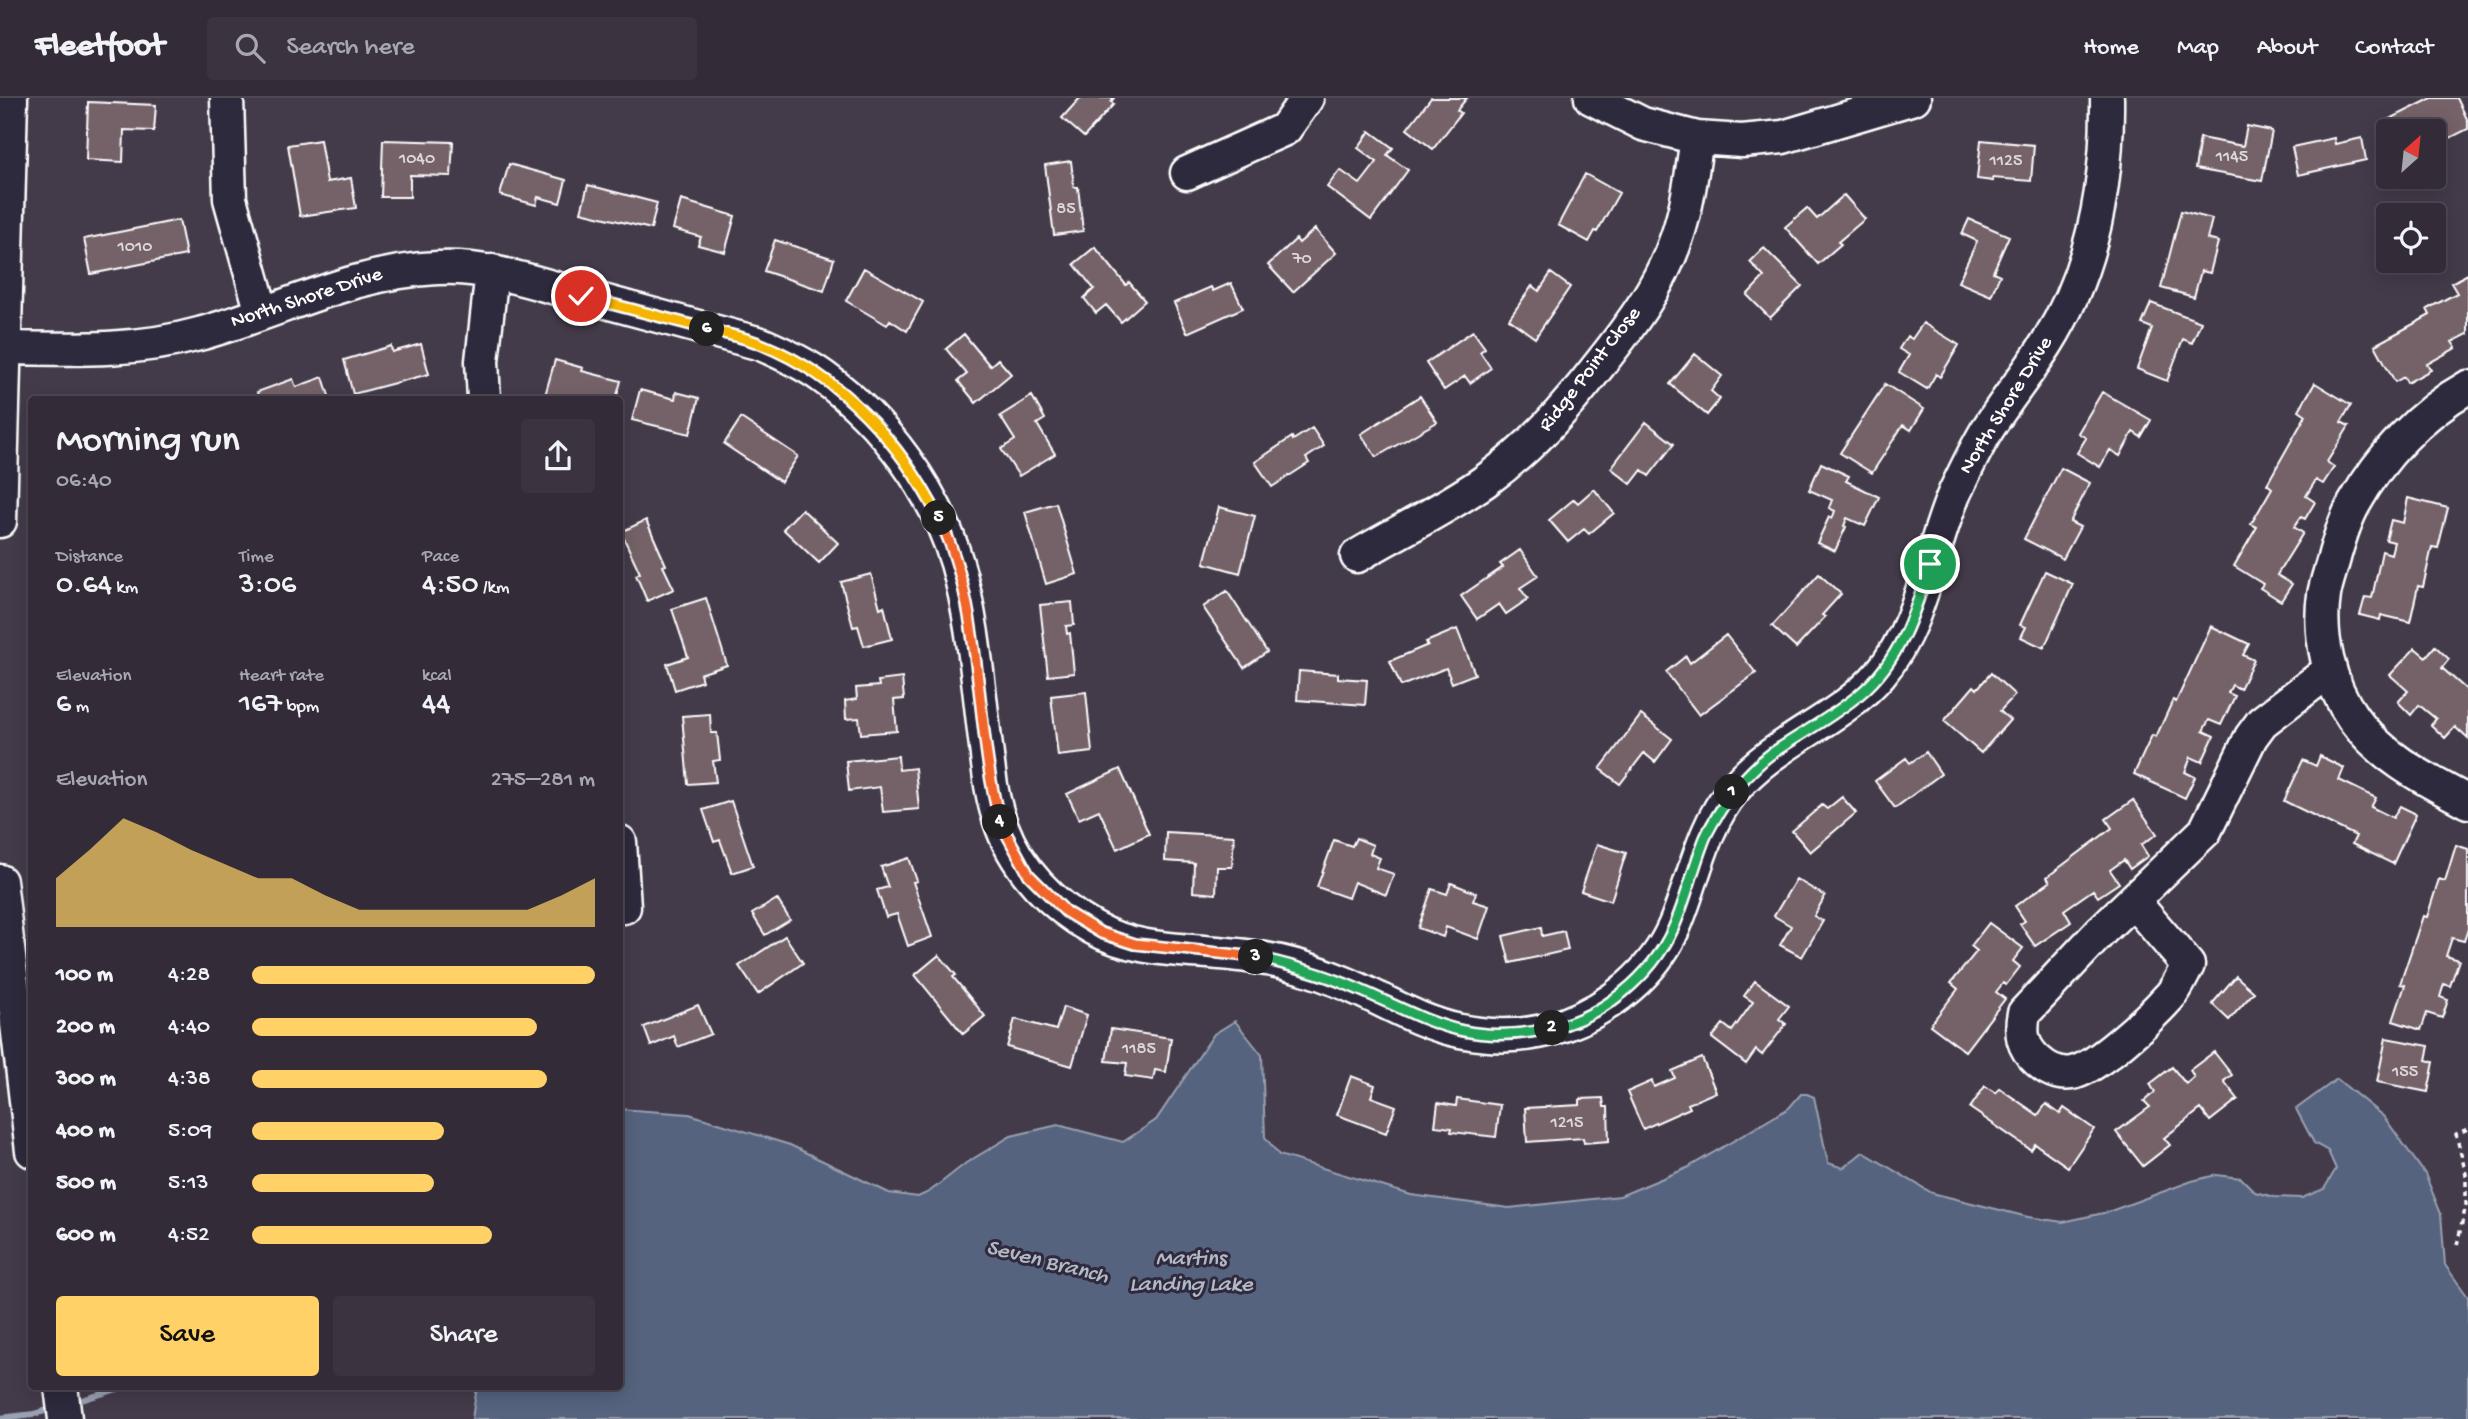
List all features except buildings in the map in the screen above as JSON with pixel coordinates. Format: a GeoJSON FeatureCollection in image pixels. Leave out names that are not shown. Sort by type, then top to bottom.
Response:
{"type":"FeatureCollection","features":[{"type":"Feature","properties":{"kind":"street"},"geometry":{"type":"LineString","coordinates":[[0,521],[11,98]]}},
{"type":"Feature","properties":{"kind":"street"},"geometry":{"type":"LineString","coordinates":[[227,98],[230,199],[262,313]]}},
{"type":"Feature","properties":{"kind":"street"},"geometry":{"type":"LineString","coordinates":[[1187,173],[1285,130],[1307,98]]}},
{"type":"Feature","properties":{"kind":"street"},"geometry":{"type":"LineString","coordinates":[[1591,98],[1643,124],[1697,138],[1742,141],[1783,137],[1914,98]]}},
{"type":"Feature","properties":{"kind":"street","name":"North Shore Drive"},"geometry":{"type":"LineString","coordinates":[[4,348],[91,350],[143,346],[199,334],[348,282],[387,273],[440,268],[492,271],[761,344],[824,377],[873,420],[928,497],[957,562],[967,607],[992,791],[1002,830],[1029,875],[1066,912],[1101,933],[1135,944],[1254,957],[1306,968],[1452,1030],[1487,1035],[1526,1034],[1559,1027],[1590,1014],[1618,996],[1640,976],[1673,930],[1706,835],[1733,790],[1768,756],[1860,695],[1881,673],[1898,648],[1914,615],[1946,514],[1968,465],[1988,429],[2049,340],[2083,267],[2096,225],[2105,174],[2107,98]]}},
{"type":"Feature","properties":{"kind":"street","name":"Ridge Point Close"},"geometry":{"type":"LineString","coordinates":[[1357,556],[1484,482],[1528,447],[1564,410],[1630,326],[1657,284],[1677,238],[1689,195],[1697,138]]}},
{"type":"Feature","properties":{"kind":"street"},"geometry":{"type":"LineString","coordinates":[[484,396],[482,361],[492,271]]}},
{"type":"Feature","properties":{"kind":"street"},"geometry":{"type":"LineString","coordinates":[[2468,387],[2417,423],[2384,460],[2354,504],[2342,532],[2324,595],[2323,632],[2330,670],[2353,717],[2386,754],[2468,802]]}},
{"type":"Feature","properties":{"kind":"street"},"geometry":{"type":"LineString","coordinates":[[2133,901],[2188,965],[2170,996],[2102,1058],[2075,1073],[2063,1074],[2047,1069],[2030,1054],[2023,1043],[2021,1029],[2024,1013],[2102,930],[2205,831],[2251,737],[2262,722],[2330,670]]}},
{"type":"Feature","properties":{"kind":"street"},"geometry":{"type":"LineString","coordinates":[[0,881],[12,1091],[28,1139]]}},
{"type":"Feature","properties":{"kind":"street"},"geometry":{"type":"LineString","coordinates":[[623,891],[624,907]]}},
{"type":"Feature","properties":{"kind":"street"},"geometry":{"type":"LineString","coordinates":[[61,1390],[65,1419]]}},
{"type":"Feature","properties":{"kind":"path"},"geometry":{"type":"LineString","coordinates":[[2457,1245],[2466,1205],[2466,1174],[2456,1134],[2468,1129]]}},
{"type":"Feature","properties":{"kind":"water","name":"Martins Landing Lake"},"geometry":{"type":"Polygon","coordinates":[[[1235,1021],[1262,1055],[1265,1137],[1279,1155],[1411,1195],[1509,1208],[1620,1196],[1687,1168],[1789,1108],[1801,1094],[1814,1097],[1828,1163],[1843,1168],[1863,1152],[1932,1193],[2028,1217],[2063,1222],[2108,1212],[2192,1181],[2216,1175],[2241,1178],[2255,1192],[2274,1197],[2302,1198],[2324,1189],[2336,1169],[2328,1151],[2314,1143],[2296,1109],[2337,1079],[2384,1117],[2425,1174],[2441,1214],[2445,1265],[2468,1297],[2468,1419],[472,1419],[476,1390],[623,1390],[623,1109],[689,1114],[790,1145],[889,1193],[918,1197],[929,1192],[966,1163],[1011,1136],[1058,1125],[1123,1142],[1156,1120],[1214,1034],[1235,1021]]]}},
{"type":"Feature","properties":{"kind":"waterway","name":"Seven Branch"},"geometry":{"type":"LineString","coordinates":[[72,1403],[114,1390]]}},
{"type":"Feature","properties":{"kind":"waterway","name":"Seven Branch"},"geometry":{"type":"LineString","coordinates":[[0,1418],[34,1414],[55,1408]]}},
{"type":"Feature","properties":{"kind":"route"},"geometry":{"type":"LineString","coordinates":[[581,296],[761,344],[824,377],[873,420],[928,497],[957,562],[967,607],[992,791],[1002,830],[1029,875],[1066,912],[1101,933],[1135,944],[1254,957],[1306,968],[1452,1030],[1487,1035],[1526,1034],[1559,1027],[1590,1014],[1618,996],[1640,976],[1673,930],[1706,835],[1733,790],[1768,756],[1860,695],[1881,673],[1898,648],[1914,615],[1930,564]]}}]}
